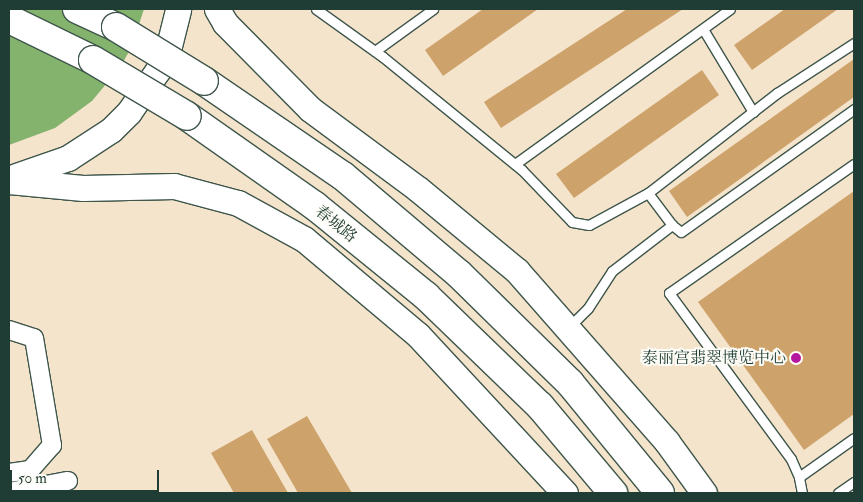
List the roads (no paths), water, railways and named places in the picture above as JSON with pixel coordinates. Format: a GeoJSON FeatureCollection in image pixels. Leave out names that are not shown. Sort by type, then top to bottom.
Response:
{"type":"FeatureCollection","features":[{"type":"Feature","properties":{"kind":"main road"},"geometry":{"type":"LineString","coordinates":[[77,9],[116,28],[204,81],[344,176],[459,274],[570,383],[660,493]]}},
{"type":"Feature","properties":{"kind":"main road"},"geometry":{"type":"LineString","coordinates":[[9,179],[68,158],[111,130],[129,112],[158,70],[169,46],[178,9]]}},
{"type":"Feature","properties":{"kind":"main road"},"geometry":{"type":"LineString","coordinates":[[217,9],[226,23],[310,109],[457,221],[516,271],[667,442],[704,493]]}},
{"type":"Feature","properties":{"kind":"main road","name":"春城路"},"geometry":{"type":"LineString","coordinates":[[9,19],[93,60],[187,116],[315,206],[426,296],[540,406],[613,493]]}},
{"type":"Feature","properties":{"kind":"main road"},"geometry":{"type":"LineString","coordinates":[[9,179],[83,188],[174,186],[238,203],[304,239],[418,335],[565,493]]}},
{"type":"Feature","properties":{"kind":"street"},"geometry":{"type":"LineString","coordinates":[[9,330],[34,338],[52,446],[30,470],[9,473]]}},
{"type":"Feature","properties":{"kind":"street"},"geometry":{"type":"LineString","coordinates":[[9,492],[68,482]]}},
{"type":"Feature","properties":{"kind":"lane"},"geometry":{"type":"LineString","coordinates":[[316,9],[375,51],[514,164],[572,222],[589,225],[648,193],[753,112],[854,43]]}},
{"type":"Feature","properties":{"kind":"lane"},"geometry":{"type":"LineString","coordinates":[[375,51],[433,9]]}},
{"type":"Feature","properties":{"kind":"lane"},"geometry":{"type":"LineString","coordinates":[[514,164],[730,9]]}},
{"type":"Feature","properties":{"kind":"lane"},"geometry":{"type":"LineString","coordinates":[[703,29],[753,112]]}},
{"type":"Feature","properties":{"kind":"lane"},"geometry":{"type":"LineString","coordinates":[[648,193],[672,225],[681,232],[854,109]]}},
{"type":"Feature","properties":{"kind":"lane"},"geometry":{"type":"LineString","coordinates":[[802,493],[799,477],[790,459],[669,293],[854,164]]}},
{"type":"Feature","properties":{"kind":"lane"},"geometry":{"type":"LineString","coordinates":[[568,328],[588,308],[612,271],[672,225]]}},
{"type":"Feature","properties":{"kind":"lane"},"geometry":{"type":"LineString","coordinates":[[799,477],[854,438]]}},
{"type":"Feature","properties":{"kind":"lane"},"geometry":{"type":"LineString","coordinates":[[838,493],[854,482]]}},
{"type":"Feature","properties":{"kind":"place","name":"泰丽宫翡翠博览中心"},"geometry":{"type":"Point","coordinates":[796,358]}}]}
